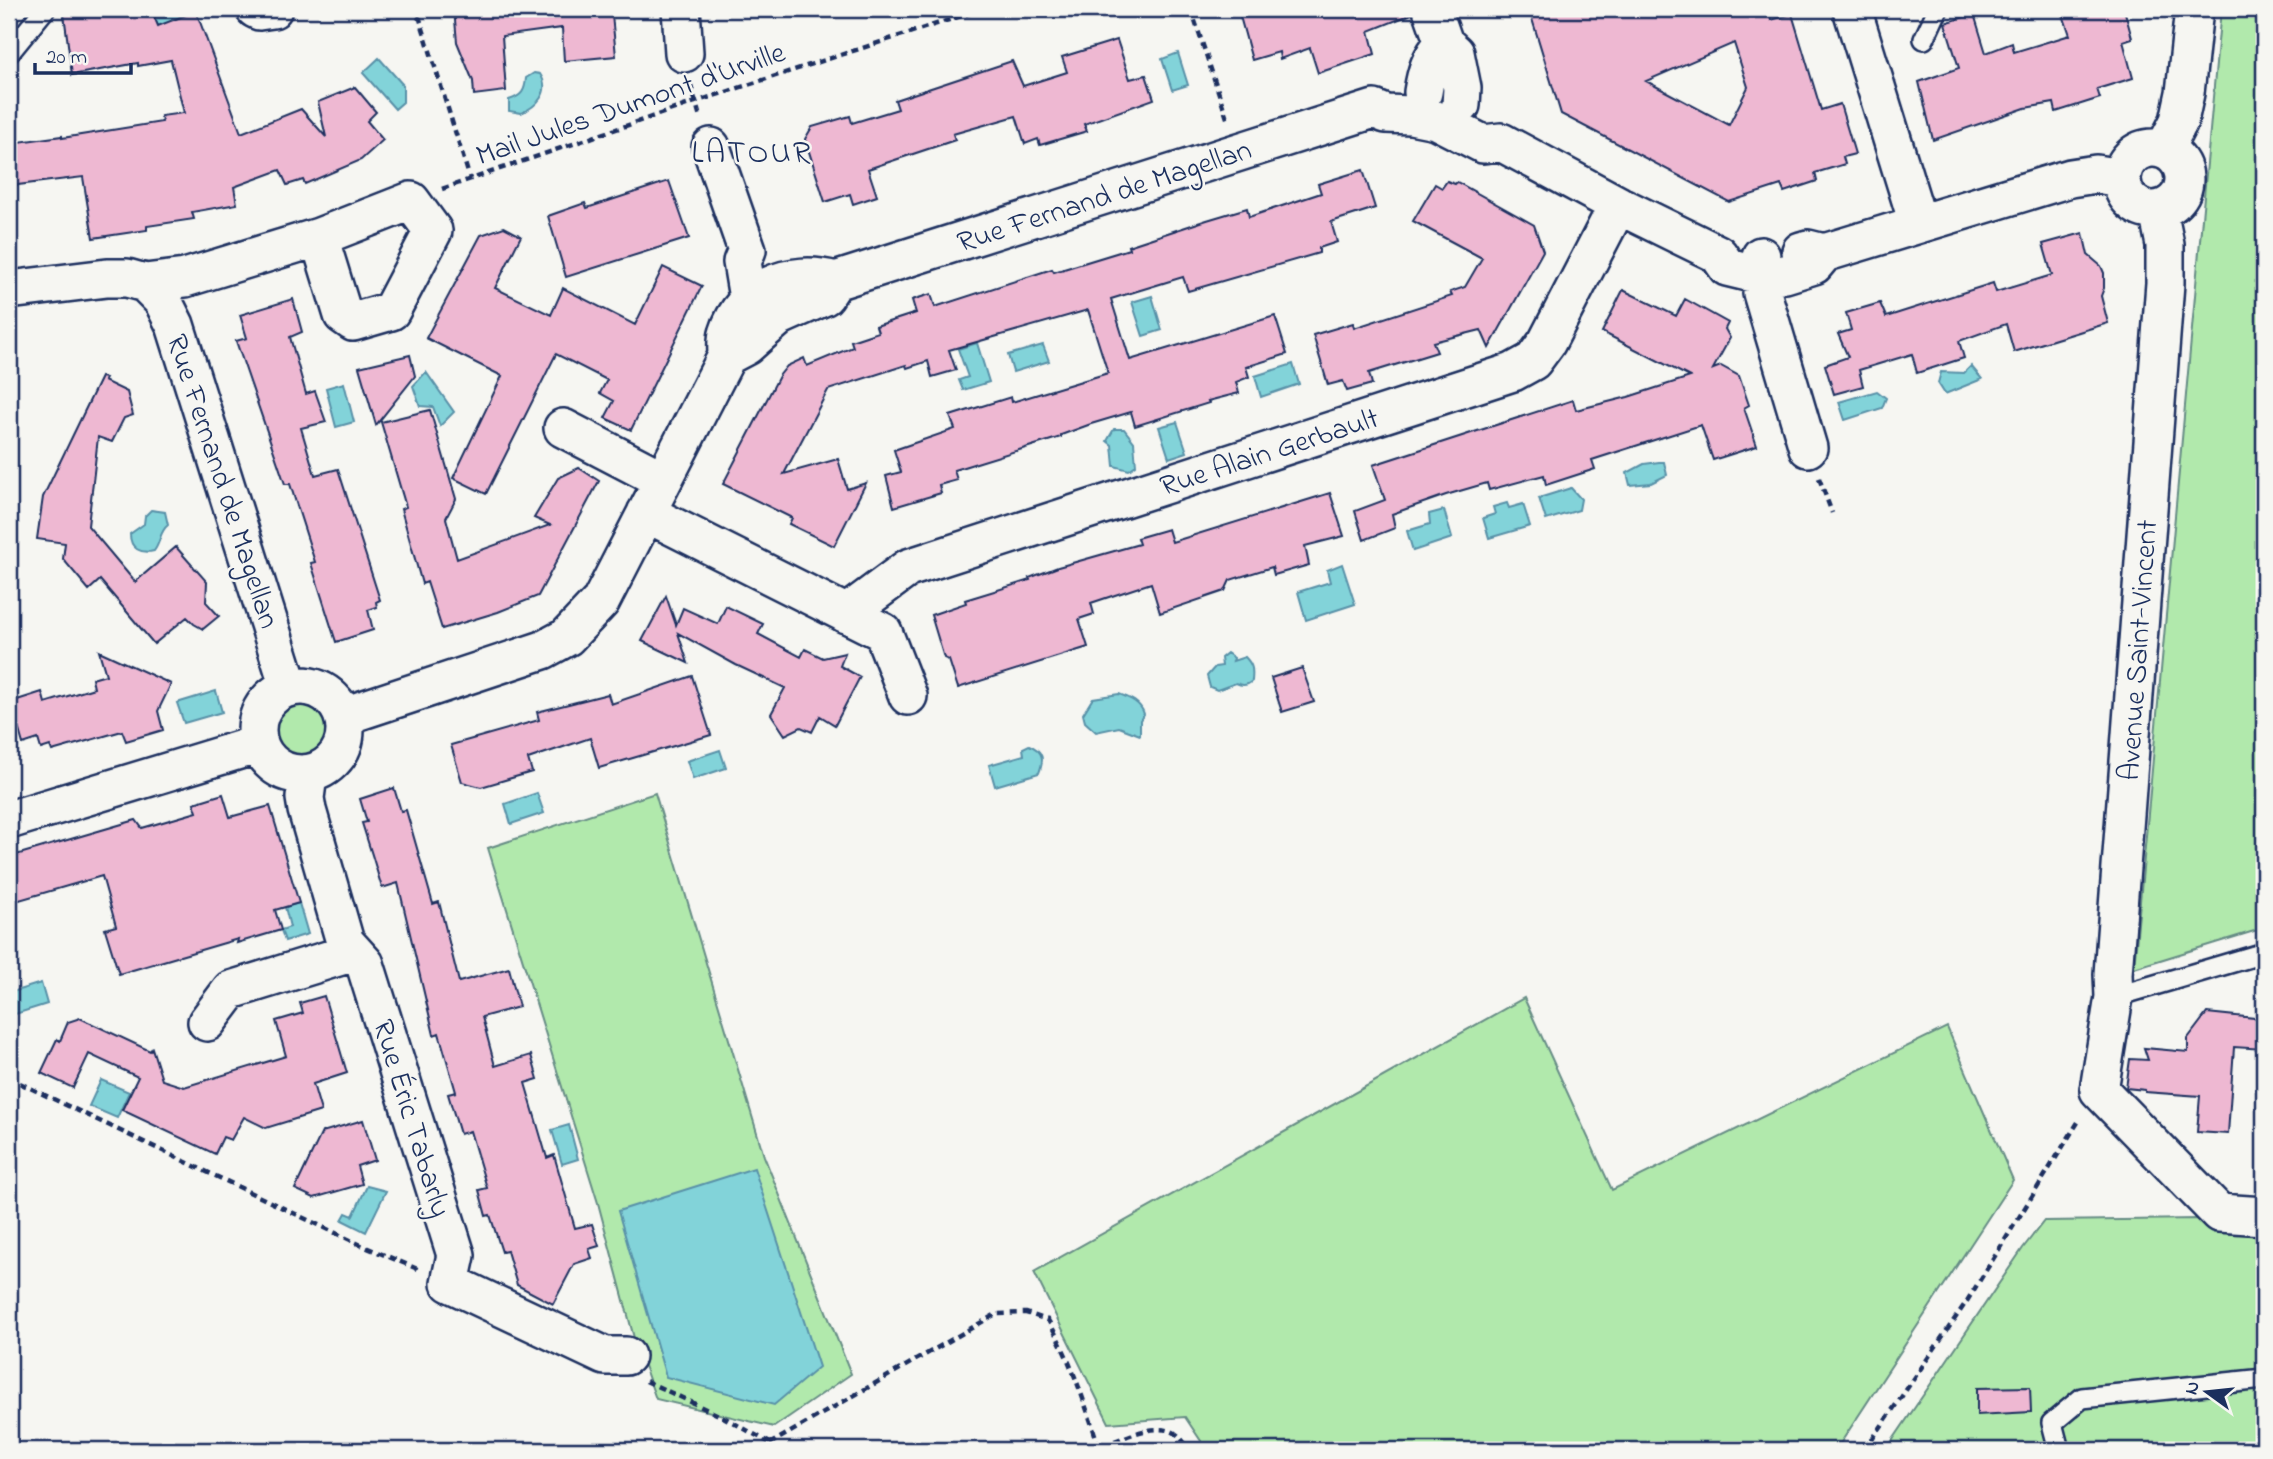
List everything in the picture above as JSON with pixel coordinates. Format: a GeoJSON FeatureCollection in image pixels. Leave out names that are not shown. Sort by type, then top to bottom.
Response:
{"type":"FeatureCollection","features":[{"type":"Feature","properties":{"kind":"street"},"geometry":{"type":"LineString","coordinates":[[255,9],[273,9]]}},
{"type":"Feature","properties":{"kind":"street"},"geometry":{"type":"LineString","coordinates":[[681,9],[684,53]]}},
{"type":"Feature","properties":{"kind":"street"},"geometry":{"type":"LineString","coordinates":[[1432,9],[1444,43],[1435,53],[1426,72],[1440,106],[1483,144],[1501,142],[1618,205],[1718,254],[1727,267],[1760,265],[1785,274],[1814,265],[1824,253],[2070,177],[2096,174],[2121,178]]}},
{"type":"Feature","properties":{"kind":"street"},"geometry":{"type":"LineString","coordinates":[[1852,9],[1918,223]]}},
{"type":"Feature","properties":{"kind":"street"},"geometry":{"type":"LineString","coordinates":[[2164,150],[2179,121],[2185,93],[2193,9]]}},
{"type":"Feature","properties":{"kind":"street","name":"Rue Fernand de Magellan"},"geometry":{"type":"LineString","coordinates":[[769,298],[817,276],[835,281],[1374,109],[1383,96],[1400,91],[1440,106]]}},
{"type":"Feature","properties":{"kind":"street"},"geometry":{"type":"LineString","coordinates":[[344,716],[543,650],[567,637],[601,601],[727,356],[746,346],[769,298],[755,253],[747,250],[711,147]]}},
{"type":"Feature","properties":{"kind":"street"},"geometry":{"type":"LineString","coordinates":[[2144,149],[2164,150],[2179,162],[2184,182],[2176,201],[2158,210],[2140,208],[2125,196],[2121,178],[2123,168],[2135,153],[2144,149]]}},
{"type":"Feature","properties":{"kind":"street"},"geometry":{"type":"LineString","coordinates":[[9,290],[107,278],[127,278],[145,283],[185,278],[319,237],[411,201],[433,231],[391,312],[353,322],[343,315],[319,237]]}},
{"type":"Feature","properties":{"kind":"street","name":"Rue Alain Gerbault"},"geometry":{"type":"LineString","coordinates":[[846,614],[908,568],[1513,372],[1534,361],[1547,342],[1618,205]]}},
{"type":"Feature","properties":{"kind":"street","name":"Avenue Saint-Vincent"},"geometry":{"type":"LineString","coordinates":[[2099,1090],[2114,997],[2113,974],[2165,283],[2165,245],[2158,210]]}},
{"type":"Feature","properties":{"kind":"street"},"geometry":{"type":"LineString","coordinates":[[1760,265],[1767,314],[1808,447]]}},
{"type":"Feature","properties":{"kind":"street","name":"Rue Fernand de Magellan"},"geometry":{"type":"LineString","coordinates":[[145,283],[163,301],[175,325],[289,687]]}},
{"type":"Feature","properties":{"kind":"street"},"geometry":{"type":"LineString","coordinates":[[563,428],[663,480]]}},
{"type":"Feature","properties":{"kind":"street"},"geometry":{"type":"LineString","coordinates":[[646,513],[883,632],[908,696]]}},
{"type":"Feature","properties":{"kind":"street"},"geometry":{"type":"LineString","coordinates":[[289,687],[316,688],[338,704],[344,716],[346,732],[343,747],[335,760],[323,770],[308,775],[292,774],[278,768],[267,758],[259,744],[259,716],[276,693],[289,687]]}},
{"type":"Feature","properties":{"kind":"street"},"geometry":{"type":"LineString","coordinates":[[9,820],[259,744]]}},
{"type":"Feature","properties":{"kind":"street","name":"Rue Éric Tabarly"},"geometry":{"type":"LineString","coordinates":[[308,775],[305,798],[307,810],[345,942],[365,964],[456,1255],[450,1283]]}},
{"type":"Feature","properties":{"kind":"street"},"geometry":{"type":"LineString","coordinates":[[207,1022],[231,990],[354,952]]}},
{"type":"Feature","properties":{"kind":"street"},"geometry":{"type":"LineString","coordinates":[[2099,1090],[2219,1213],[2264,1216]]}},
{"type":"Feature","properties":{"kind":"street"},"geometry":{"type":"LineString","coordinates":[[450,1283],[605,1356],[626,1356]]}},
{"type":"Feature","properties":{"kind":"lane"},"geometry":{"type":"LineString","coordinates":[[9,53],[45,9]]}},
{"type":"Feature","properties":{"kind":"lane"},"geometry":{"type":"LineString","coordinates":[[1924,39],[1938,9]]}},
{"type":"Feature","properties":{"kind":"lane"},"geometry":{"type":"LineString","coordinates":[[2114,997],[2264,953]]}},
{"type":"Feature","properties":{"kind":"lane"},"geometry":{"type":"LineString","coordinates":[[2059,1450],[2052,1423],[2082,1398],[2264,1379]]}},
{"type":"Feature","properties":{"kind":"path"},"geometry":{"type":"LineString","coordinates":[[408,9],[419,19],[470,178]]}},
{"type":"Feature","properties":{"kind":"path","name":"Mail Jules Dumont d'Urville"},"geometry":{"type":"LineString","coordinates":[[411,201],[470,178],[708,97],[983,9]]}},
{"type":"Feature","properties":{"kind":"path"},"geometry":{"type":"LineString","coordinates":[[1191,9],[1238,152]]}},
{"type":"Feature","properties":{"kind":"path"},"geometry":{"type":"LineString","coordinates":[[9,1078],[363,1246],[450,1283]]}},
{"type":"Feature","properties":{"kind":"path"},"geometry":{"type":"LineString","coordinates":[[1865,1450],[1980,1280],[2099,1090]]}},
{"type":"Feature","properties":{"kind":"path"},"geometry":{"type":"LineString","coordinates":[[759,1450],[996,1314],[1026,1313],[1048,1320],[1057,1335],[1076,1375],[1099,1447],[1160,1428],[1176,1434],[1190,1450]]}},
{"type":"Feature","properties":{"kind":"path"},"geometry":{"type":"LineString","coordinates":[[626,1356],[641,1378],[771,1443]]}},
{"type":"Feature","properties":{"kind":"green space"},"geometry":{"type":"Polygon","coordinates":[[[2221,9],[2264,9],[2264,928],[2134,968],[2221,9]]]}},
{"type":"Feature","properties":{"kind":"green space"},"geometry":{"type":"Polygon","coordinates":[[[301,703],[316,708],[324,716],[329,731],[324,746],[316,754],[301,759],[286,754],[278,746],[273,731],[278,716],[286,708],[301,703]]]}},
{"type":"Feature","properties":{"kind":"green space"},"geometry":{"type":"Polygon","coordinates":[[[655,793],[764,1156],[851,1374],[774,1427],[656,1399],[634,1338],[598,1203],[488,848],[655,793]]]}},
{"type":"Feature","properties":{"kind":"green space"},"geometry":{"type":"Polygon","coordinates":[[[1524,998],[1612,1190],[1947,1027],[2013,1180],[1836,1450],[1207,1450],[1185,1417],[1109,1423],[1034,1272],[1524,998]]]}},
{"type":"Feature","properties":{"kind":"green space"},"geometry":{"type":"Polygon","coordinates":[[[2199,1219],[2264,1223],[2264,1450],[1886,1450],[2044,1221],[2199,1219]]]}},
{"type":"Feature","properties":{"kind":"water"},"geometry":{"type":"Polygon","coordinates":[[[151,9],[176,9],[181,19],[158,27],[151,9]]]}},
{"type":"Feature","properties":{"kind":"water"},"geometry":{"type":"Polygon","coordinates":[[[1178,53],[1188,85],[1172,90],[1162,59],[1178,53]]]}},
{"type":"Feature","properties":{"kind":"water"},"geometry":{"type":"Polygon","coordinates":[[[379,58],[403,85],[403,102],[395,109],[363,73],[379,58]]]}},
{"type":"Feature","properties":{"kind":"water"},"geometry":{"type":"Polygon","coordinates":[[[534,73],[540,74],[543,81],[541,98],[521,113],[509,111],[509,100],[522,92],[526,78],[534,73]]]}},
{"type":"Feature","properties":{"kind":"water"},"geometry":{"type":"Polygon","coordinates":[[[1152,296],[1162,330],[1143,336],[1132,302],[1152,296]]]}},
{"type":"Feature","properties":{"kind":"water"},"geometry":{"type":"Polygon","coordinates":[[[977,343],[989,382],[963,390],[959,380],[968,377],[958,349],[977,343]]]}},
{"type":"Feature","properties":{"kind":"water"},"geometry":{"type":"Polygon","coordinates":[[[1043,345],[1049,361],[1013,372],[1008,355],[1043,345]]]}},
{"type":"Feature","properties":{"kind":"water"},"geometry":{"type":"Polygon","coordinates":[[[1293,364],[1299,384],[1261,397],[1255,376],[1293,364]]]}},
{"type":"Feature","properties":{"kind":"water"},"geometry":{"type":"Polygon","coordinates":[[[1971,366],[1982,379],[1945,394],[1938,383],[1941,372],[1964,373],[1971,366]]]}},
{"type":"Feature","properties":{"kind":"water"},"geometry":{"type":"Polygon","coordinates":[[[426,372],[454,412],[440,426],[433,407],[420,406],[413,386],[426,372]]]}},
{"type":"Feature","properties":{"kind":"water"},"geometry":{"type":"Polygon","coordinates":[[[344,383],[354,422],[336,427],[326,388],[344,383]]]}},
{"type":"Feature","properties":{"kind":"water"},"geometry":{"type":"Polygon","coordinates":[[[1877,391],[1886,398],[1882,408],[1845,420],[1839,402],[1877,391]]]}},
{"type":"Feature","properties":{"kind":"water"},"geometry":{"type":"Polygon","coordinates":[[[1177,422],[1187,452],[1169,458],[1159,427],[1177,422]]]}},
{"type":"Feature","properties":{"kind":"water"},"geometry":{"type":"Polygon","coordinates":[[[1114,429],[1124,429],[1134,442],[1136,465],[1129,470],[1114,466],[1112,445],[1107,441],[1114,429]]]}},
{"type":"Feature","properties":{"kind":"water"},"geometry":{"type":"Polygon","coordinates":[[[1664,462],[1667,475],[1651,483],[1630,485],[1627,473],[1644,464],[1664,462]]]}},
{"type":"Feature","properties":{"kind":"water"},"geometry":{"type":"Polygon","coordinates":[[[1571,488],[1581,499],[1579,510],[1546,520],[1539,498],[1571,488]]]}},
{"type":"Feature","properties":{"kind":"water"},"geometry":{"type":"Polygon","coordinates":[[[1507,503],[1509,508],[1523,504],[1530,526],[1489,538],[1483,518],[1495,514],[1493,507],[1507,503]]]}},
{"type":"Feature","properties":{"kind":"water"},"geometry":{"type":"Polygon","coordinates":[[[151,510],[165,512],[168,525],[154,551],[145,552],[134,547],[130,534],[144,524],[145,516],[151,510]]]}},
{"type":"Feature","properties":{"kind":"water"},"geometry":{"type":"Polygon","coordinates":[[[1444,510],[1452,538],[1413,551],[1407,531],[1430,524],[1429,514],[1444,510]]]}},
{"type":"Feature","properties":{"kind":"water"},"geometry":{"type":"Polygon","coordinates":[[[1342,564],[1355,604],[1306,620],[1298,592],[1330,582],[1327,570],[1342,564]]]}},
{"type":"Feature","properties":{"kind":"water"},"geometry":{"type":"Polygon","coordinates":[[[1227,653],[1234,658],[1233,661],[1245,657],[1248,660],[1252,668],[1252,681],[1246,685],[1236,683],[1217,690],[1210,687],[1207,676],[1215,667],[1222,666],[1221,658],[1227,653]]]}},
{"type":"Feature","properties":{"kind":"water"},"geometry":{"type":"Polygon","coordinates":[[[216,691],[222,712],[184,723],[177,703],[216,691]]]}},
{"type":"Feature","properties":{"kind":"water"},"geometry":{"type":"Polygon","coordinates":[[[1119,694],[1134,701],[1143,710],[1140,735],[1119,727],[1096,732],[1085,722],[1083,714],[1093,698],[1119,694]]]}},
{"type":"Feature","properties":{"kind":"water"},"geometry":{"type":"Polygon","coordinates":[[[1029,745],[1042,756],[1039,773],[995,786],[989,765],[1024,755],[1023,748],[1029,745]]]}},
{"type":"Feature","properties":{"kind":"water"},"geometry":{"type":"Polygon","coordinates":[[[720,750],[726,768],[693,779],[687,761],[720,750]]]}},
{"type":"Feature","properties":{"kind":"water"},"geometry":{"type":"Polygon","coordinates":[[[537,793],[544,813],[511,824],[505,804],[537,793]]]}},
{"type":"Feature","properties":{"kind":"water"},"geometry":{"type":"Polygon","coordinates":[[[299,903],[308,934],[285,941],[281,930],[290,927],[285,907],[299,903]]]}},
{"type":"Feature","properties":{"kind":"water"},"geometry":{"type":"Polygon","coordinates":[[[41,983],[47,1004],[9,1016],[9,993],[41,983]]]}},
{"type":"Feature","properties":{"kind":"water"},"geometry":{"type":"Polygon","coordinates":[[[101,1080],[129,1092],[117,1118],[89,1106],[101,1080]]]}},
{"type":"Feature","properties":{"kind":"water"},"geometry":{"type":"Polygon","coordinates":[[[569,1125],[578,1159],[562,1164],[552,1130],[569,1125]]]}},
{"type":"Feature","properties":{"kind":"water"},"geometry":{"type":"Polygon","coordinates":[[[754,1168],[819,1367],[774,1405],[666,1377],[618,1211],[754,1168]]]}},
{"type":"Feature","properties":{"kind":"water"},"geometry":{"type":"Polygon","coordinates":[[[367,1186],[386,1191],[366,1232],[342,1220],[346,1213],[353,1216],[367,1186]]]}},
{"type":"Feature","properties":{"kind":"building"},"geometry":{"type":"Polygon","coordinates":[[[89,9],[151,9],[158,26],[196,11],[241,133],[301,109],[326,137],[318,102],[355,87],[376,112],[367,121],[383,140],[361,160],[305,184],[303,180],[287,185],[280,170],[234,187],[237,204],[192,212],[194,219],[147,226],[147,230],[93,238],[83,177],[9,186],[9,156],[13,154],[11,143],[162,122],[161,116],[184,113],[171,60],[72,75],[64,14],[89,9]]]}},
{"type":"Feature","properties":{"kind":"building"},"geometry":{"type":"Polygon","coordinates":[[[454,9],[595,9],[595,16],[612,15],[616,56],[564,61],[562,28],[502,36],[506,91],[474,95],[473,81],[457,42],[454,9]]]}},
{"type":"Feature","properties":{"kind":"building"},"geometry":{"type":"Polygon","coordinates":[[[1238,9],[1412,9],[1412,14],[1369,31],[1375,54],[1318,73],[1310,48],[1280,59],[1279,52],[1252,60],[1238,9]]]}},
{"type":"Feature","properties":{"kind":"building"},"geometry":{"type":"Polygon","coordinates":[[[1529,9],[1768,9],[1771,20],[1792,14],[1821,110],[1840,104],[1855,154],[1843,157],[1845,164],[1815,173],[1817,181],[1784,192],[1781,185],[1729,202],[1561,114],[1529,9]],[[1734,43],[1646,81],[1729,125],[1748,87],[1734,43]]]}},
{"type":"Feature","properties":{"kind":"building"},"geometry":{"type":"Polygon","coordinates":[[[2061,9],[2124,9],[2132,38],[2123,41],[2133,78],[2097,89],[2100,98],[2056,112],[2054,103],[2025,108],[1933,140],[1919,82],[1959,68],[1945,23],[1974,14],[1986,53],[2012,43],[2014,52],[2070,35],[2061,9]]]}},
{"type":"Feature","properties":{"kind":"building"},"geometry":{"type":"Polygon","coordinates":[[[1117,40],[1130,79],[1146,75],[1154,99],[1084,124],[1087,131],[1040,145],[1038,139],[1025,144],[1016,116],[953,134],[955,140],[868,169],[877,196],[853,204],[850,194],[825,202],[805,139],[812,127],[850,116],[852,123],[898,109],[895,100],[1012,61],[1023,86],[1067,72],[1062,57],[1117,40]]]}},
{"type":"Feature","properties":{"kind":"building"},"geometry":{"type":"Polygon","coordinates":[[[1363,170],[1375,208],[1331,222],[1337,242],[1319,248],[1319,253],[1188,291],[1183,277],[1111,299],[1130,360],[1275,316],[1287,354],[1246,367],[1249,377],[1236,382],[1239,393],[1135,426],[1131,412],[1091,424],[1061,437],[954,470],[957,480],[939,485],[941,493],[894,507],[886,476],[901,472],[894,450],[955,429],[950,416],[1011,397],[1012,402],[1108,373],[1088,310],[949,350],[956,370],[932,377],[928,361],[907,368],[906,365],[828,390],[784,474],[838,459],[847,489],[866,483],[834,546],[789,524],[792,518],[723,484],[779,376],[787,366],[804,358],[807,366],[853,347],[851,341],[878,332],[876,326],[916,313],[912,300],[931,294],[935,307],[1052,269],[1054,272],[1129,249],[1128,246],[1247,208],[1249,217],[1321,193],[1318,184],[1363,170]]]}},
{"type":"Feature","properties":{"kind":"building"},"geometry":{"type":"Polygon","coordinates":[[[669,181],[689,238],[566,277],[548,216],[585,203],[587,208],[669,181]]]}},
{"type":"Feature","properties":{"kind":"building"},"geometry":{"type":"Polygon","coordinates":[[[1447,181],[1455,184],[1457,182],[1534,225],[1543,251],[1489,348],[1481,330],[1433,342],[1437,352],[1369,373],[1372,384],[1347,391],[1343,381],[1328,385],[1313,335],[1353,323],[1354,328],[1452,296],[1450,292],[1465,287],[1482,258],[1413,221],[1435,184],[1442,188],[1447,181]]]}},
{"type":"Feature","properties":{"kind":"building"},"geometry":{"type":"Polygon","coordinates":[[[504,227],[521,236],[495,288],[551,315],[563,288],[635,325],[663,267],[702,286],[631,430],[605,418],[614,401],[600,393],[607,380],[556,354],[486,494],[453,478],[502,376],[426,338],[481,235],[504,227]]]}},
{"type":"Feature","properties":{"kind":"building"},"geometry":{"type":"Polygon","coordinates":[[[2083,233],[2088,255],[2101,266],[2104,273],[2101,296],[2108,323],[2014,352],[2006,324],[1959,341],[1964,358],[1917,373],[1912,354],[1859,370],[1863,386],[1834,394],[1825,365],[1848,357],[1838,334],[1851,330],[1846,313],[1880,303],[1886,317],[1993,283],[1996,292],[2052,275],[2043,244],[2083,233]]]}},
{"type":"Feature","properties":{"kind":"building"},"geometry":{"type":"Polygon","coordinates":[[[1623,290],[1676,316],[1685,299],[1728,323],[1725,329],[1730,338],[1713,369],[1721,366],[1739,376],[1749,405],[1744,408],[1757,446],[1713,460],[1701,425],[1592,460],[1595,469],[1546,485],[1544,475],[1489,490],[1487,483],[1446,495],[1392,514],[1395,528],[1364,540],[1355,511],[1385,500],[1373,465],[1573,400],[1576,410],[1690,377],[1602,332],[1623,290]]]}},
{"type":"Feature","properties":{"kind":"building"},"geometry":{"type":"Polygon","coordinates":[[[293,299],[302,332],[290,337],[306,394],[315,391],[326,422],[301,428],[315,475],[338,469],[380,600],[376,602],[377,607],[368,610],[373,630],[336,642],[311,563],[315,562],[290,484],[285,484],[236,341],[247,338],[240,315],[293,299]]]}},
{"type":"Feature","properties":{"kind":"building"},"geometry":{"type":"Polygon","coordinates":[[[410,355],[415,376],[376,425],[359,367],[410,355]]]}},
{"type":"Feature","properties":{"kind":"building"},"geometry":{"type":"Polygon","coordinates":[[[101,377],[127,392],[133,415],[124,418],[112,442],[98,437],[88,526],[135,582],[176,547],[207,582],[206,602],[219,616],[203,629],[187,617],[154,644],[100,580],[89,590],[63,559],[65,543],[37,539],[43,497],[101,377]]]}},
{"type":"Feature","properties":{"kind":"building"},"geometry":{"type":"Polygon","coordinates":[[[430,410],[456,499],[446,518],[457,559],[550,525],[534,518],[558,478],[579,468],[599,481],[538,596],[498,612],[442,629],[427,582],[422,584],[401,509],[406,507],[381,422],[430,410]]]}},
{"type":"Feature","properties":{"kind":"building"},"geometry":{"type":"Polygon","coordinates":[[[1330,493],[1344,536],[1305,546],[1309,565],[1274,575],[1272,567],[1230,580],[1225,591],[1160,613],[1151,583],[1091,603],[1094,614],[1079,619],[1088,647],[958,688],[949,660],[944,658],[931,615],[966,603],[965,600],[1030,580],[1029,578],[1058,567],[1139,544],[1137,538],[1168,529],[1172,542],[1330,493]]]}},
{"type":"Feature","properties":{"kind":"building"},"geometry":{"type":"Polygon","coordinates":[[[666,596],[676,625],[683,608],[718,624],[726,606],[763,624],[758,634],[801,657],[805,649],[823,658],[845,653],[840,666],[860,677],[835,725],[820,716],[812,732],[801,727],[785,735],[771,714],[785,688],[678,633],[688,663],[642,641],[666,596]]]}},
{"type":"Feature","properties":{"kind":"building"},"geometry":{"type":"Polygon","coordinates":[[[99,651],[171,684],[158,711],[163,730],[126,741],[122,731],[52,751],[50,746],[41,749],[38,739],[23,744],[11,702],[42,692],[45,703],[94,688],[92,679],[106,675],[99,651]]]}},
{"type":"Feature","properties":{"kind":"building"},"geometry":{"type":"Polygon","coordinates":[[[1302,668],[1314,702],[1282,712],[1271,678],[1302,668]]]}},
{"type":"Feature","properties":{"kind":"building"},"geometry":{"type":"Polygon","coordinates":[[[692,676],[711,735],[599,768],[590,738],[528,759],[532,772],[481,787],[462,782],[451,745],[539,720],[537,712],[608,694],[611,704],[692,676]]]}},
{"type":"Feature","properties":{"kind":"building"},"geometry":{"type":"Polygon","coordinates":[[[394,788],[401,811],[406,810],[433,904],[439,902],[459,982],[509,968],[519,1007],[482,1017],[495,1066],[531,1055],[538,1079],[525,1083],[547,1158],[554,1155],[575,1228],[592,1224],[599,1246],[589,1249],[592,1258],[574,1264],[553,1304],[517,1285],[507,1251],[502,1252],[490,1215],[486,1216],[479,1190],[487,1188],[470,1131],[460,1134],[448,1094],[456,1092],[439,1033],[434,1035],[398,883],[382,888],[362,823],[367,822],[360,799],[394,788]]]}},
{"type":"Feature","properties":{"kind":"building"},"geometry":{"type":"Polygon","coordinates":[[[223,794],[230,817],[270,806],[299,903],[275,910],[281,930],[237,943],[238,939],[119,974],[105,929],[116,926],[102,876],[9,903],[9,857],[136,820],[142,828],[197,812],[194,803],[223,794]]]}},
{"type":"Feature","properties":{"kind":"building"},"geometry":{"type":"Polygon","coordinates":[[[324,996],[347,1073],[313,1084],[321,1111],[266,1128],[244,1117],[231,1140],[223,1137],[215,1154],[122,1110],[138,1077],[89,1054],[73,1088],[41,1073],[68,1022],[80,1018],[150,1051],[152,1048],[162,1080],[184,1087],[286,1056],[276,1021],[303,1013],[300,1003],[324,996]]]}},
{"type":"Feature","properties":{"kind":"building"},"geometry":{"type":"Polygon","coordinates":[[[2207,1013],[2264,1019],[2264,1049],[2234,1047],[2228,1134],[2197,1132],[2200,1096],[2126,1088],[2130,1059],[2148,1060],[2144,1048],[2188,1052],[2188,1038],[2207,1013]]]}},
{"type":"Feature","properties":{"kind":"building"},"geometry":{"type":"Polygon","coordinates":[[[363,1120],[375,1160],[357,1166],[362,1184],[314,1198],[295,1189],[322,1132],[363,1120]]]}},
{"type":"Feature","properties":{"kind":"building"},"geometry":{"type":"Polygon","coordinates":[[[2030,1387],[2031,1412],[1977,1415],[1977,1388],[2030,1387]]]}},
{"type":"Feature","properties":{"kind":"district","name":"LATOUR"},"geometry":{"type":"Point","coordinates":[752,151]}}]}
